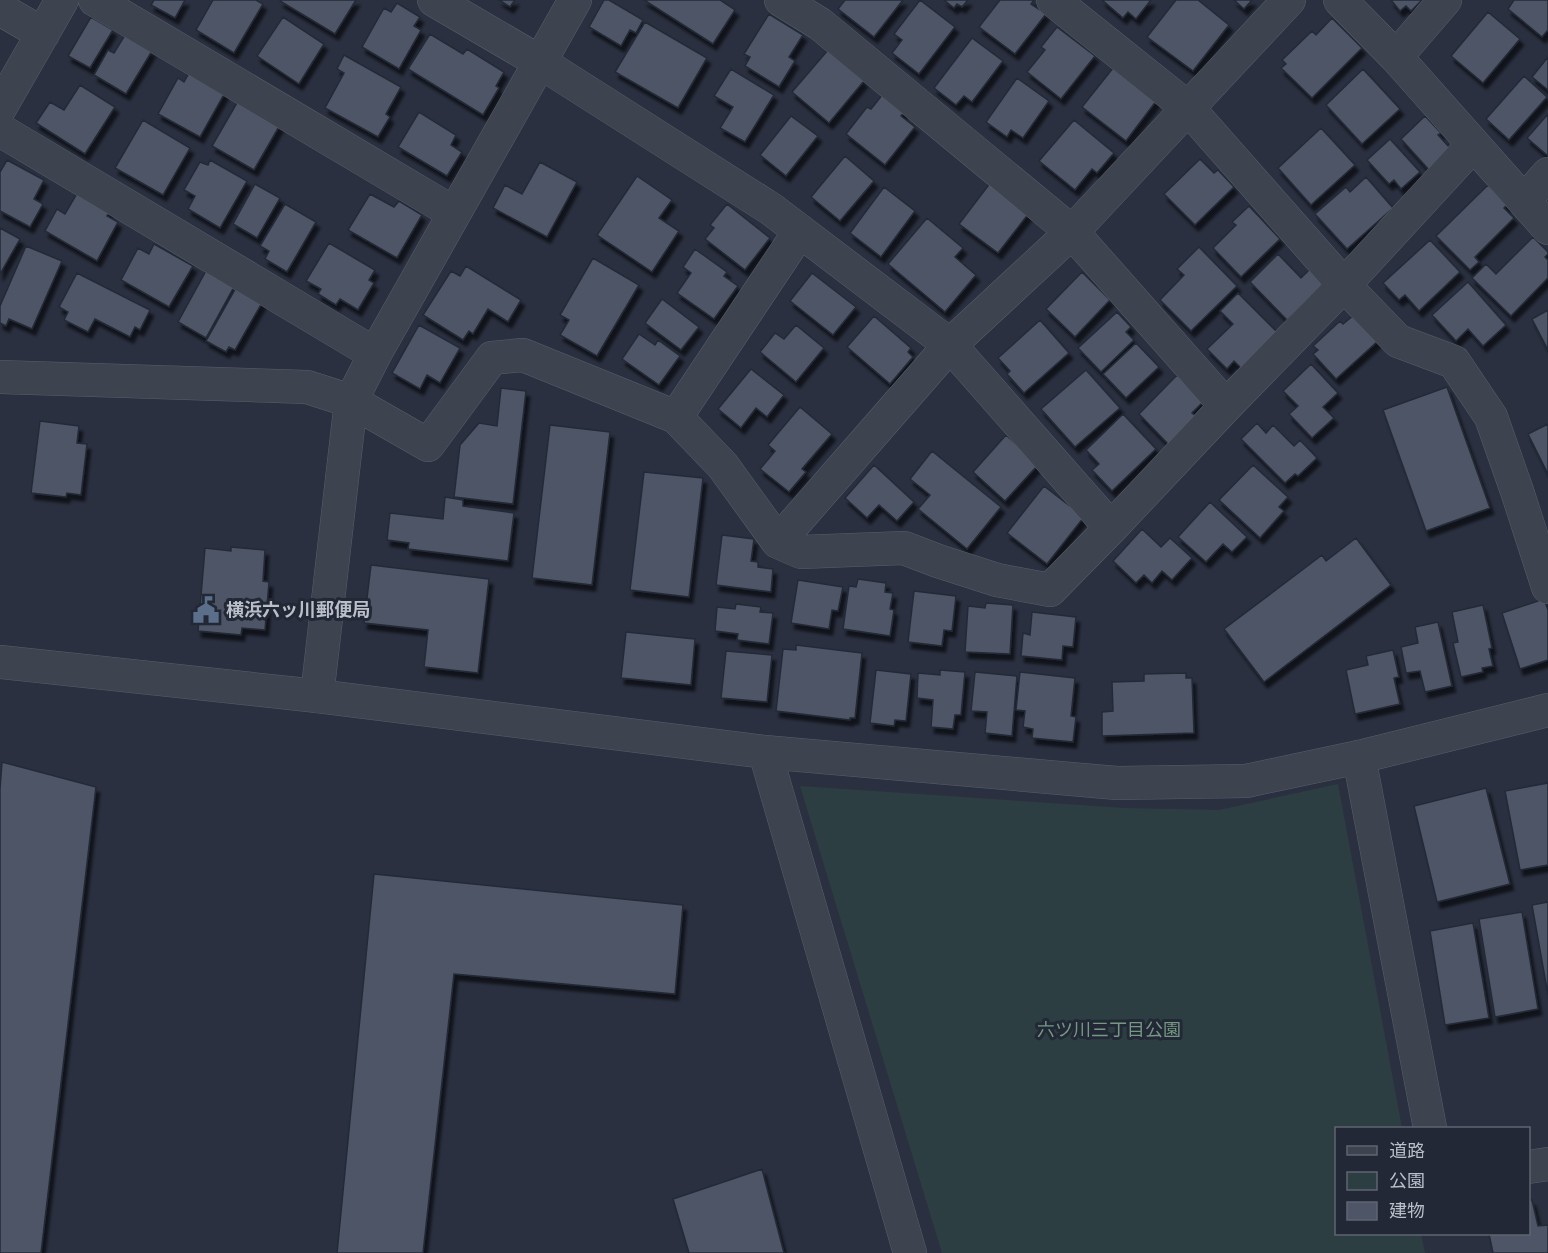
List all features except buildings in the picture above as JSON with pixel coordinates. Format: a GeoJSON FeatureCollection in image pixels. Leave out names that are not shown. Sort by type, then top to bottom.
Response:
{"type":"FeatureCollection","features":[{"type":"Feature","properties":{"kind":"street"},"geometry":{"type":"LineString","coordinates":[[0,108],[62,0]]}},
{"type":"Feature","properties":{"kind":"street"},"geometry":{"type":"LineString","coordinates":[[95,0],[454,213]]}},
{"type":"Feature","properties":{"kind":"street"},"geometry":{"type":"LineString","coordinates":[[434,0],[540,62],[771,209],[950,345],[1111,528]]}},
{"type":"Feature","properties":{"kind":"street"},"geometry":{"type":"LineString","coordinates":[[317,696],[351,401],[375,354],[575,0]]}},
{"type":"Feature","properties":{"kind":"street"},"geometry":{"type":"LineString","coordinates":[[781,0],[820,24],[1072,232],[1226,406]]}},
{"type":"Feature","properties":{"kind":"street"},"geometry":{"type":"LineString","coordinates":[[1053,0],[1188,108],[1344,285],[1398,341],[1454,362],[1491,417],[1548,587]]}},
{"type":"Feature","properties":{"kind":"street"},"geometry":{"type":"LineString","coordinates":[[778,542],[950,345],[1072,232],[1289,0]]}},
{"type":"Feature","properties":{"kind":"street"},"geometry":{"type":"LineString","coordinates":[[1340,0],[1396,57],[1548,228]]}},
{"type":"Feature","properties":{"kind":"street"},"geometry":{"type":"LineString","coordinates":[[1396,57],[1445,0]]}},
{"type":"Feature","properties":{"kind":"street"},"geometry":{"type":"LineString","coordinates":[[0,9],[43,34]]}},
{"type":"Feature","properties":{"kind":"street"},"geometry":{"type":"LineString","coordinates":[[0,130],[375,354]]}},
{"type":"Feature","properties":{"kind":"street"},"geometry":{"type":"LineString","coordinates":[[0,377],[307,387],[351,401],[428,445],[492,358],[522,355],[676,417],[723,466],[778,542],[801,552],[904,548],[996,580],[1050,590],[1344,285],[1473,145]]}},
{"type":"Feature","properties":{"kind":"street"},"geometry":{"type":"LineString","coordinates":[[1524,201],[1548,174]]}},
{"type":"Feature","properties":{"kind":"street"},"geometry":{"type":"LineString","coordinates":[[676,417],[800,231]]}},
{"type":"Feature","properties":{"kind":"street"},"geometry":{"type":"LineString","coordinates":[[0,662],[317,696],[765,752],[1117,783],[1246,781],[1359,757],[1548,710]]}},
{"type":"Feature","properties":{"kind":"street"},"geometry":{"type":"LineString","coordinates":[[765,752],[910,1253]]}},
{"type":"Feature","properties":{"kind":"street"},"geometry":{"type":"LineString","coordinates":[[1359,757],[1430,1127]]}},
{"type":"Feature","properties":{"kind":"street"},"geometry":{"type":"LineString","coordinates":[[1530,1167],[1548,1164]]}},
{"type":"Feature","properties":{"kind":"green space","name":"六ツ川三丁目公園"},"geometry":{"type":"Polygon","coordinates":[[[1338,784],[1402,1127],[1335,1127],[1335,1235],[1421,1235],[1425,1253],[942,1253],[800,786],[1124,808],[1219,810],[1338,784]]]}},
{"type":"Feature","properties":{"kind":"place","name":"横浜六ッ川郵便局"},"geometry":{"type":"Point","coordinates":[206,610]}}]}
